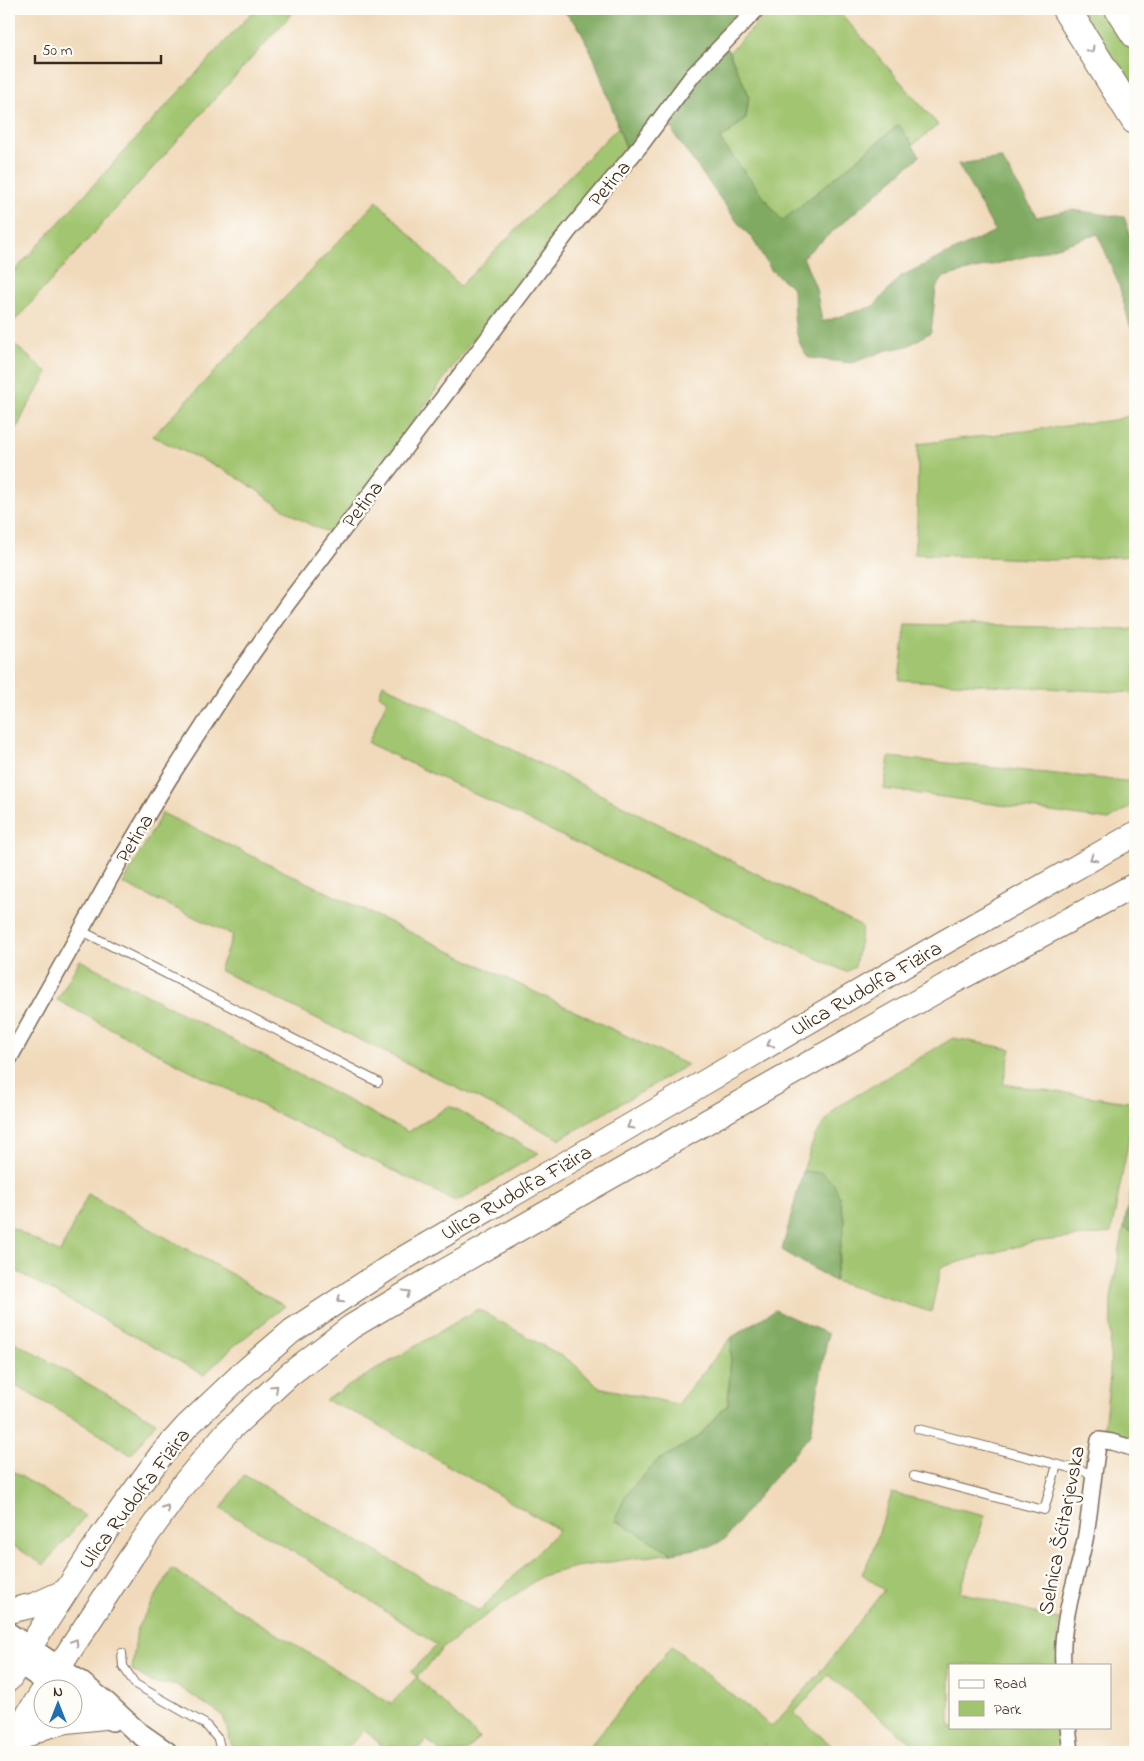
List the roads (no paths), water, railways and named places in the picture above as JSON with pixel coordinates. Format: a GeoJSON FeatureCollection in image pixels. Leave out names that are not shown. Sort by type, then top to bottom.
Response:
{"type":"FeatureCollection","features":[{"type":"Feature","properties":{"kind":"highway"},"geometry":{"type":"LineString","coordinates":[[1066,9],[1135,120]]}},
{"type":"Feature","properties":{"kind":"highway"},"geometry":{"type":"LineString","coordinates":[[1119,9],[1135,34]]}},
{"type":"Feature","properties":{"kind":"main road","name":"Ulica Rudolfa Fizira"},"geometry":{"type":"LineString","coordinates":[[16,1662],[102,1536],[161,1455],[187,1426],[243,1373],[292,1331],[399,1261],[929,951],[1135,834]]}},
{"type":"Feature","properties":{"kind":"main road","name":"Ulica Rudolfa Fizira"},"geometry":{"type":"LineString","coordinates":[[54,1678],[127,1564],[176,1494],[226,1433],[290,1374],[351,1327],[431,1279],[937,991],[1135,885]]}},
{"type":"Feature","properties":{"kind":"main road"},"geometry":{"type":"LineString","coordinates":[[9,1611],[35,1605],[66,1591]]}},
{"type":"Feature","properties":{"kind":"main road","name":"Ulica Rudolfa Fizira"},"geometry":{"type":"LineString","coordinates":[[9,1744],[32,1710]]}},
{"type":"Feature","properties":{"kind":"main road"},"geometry":{"type":"LineString","coordinates":[[9,1744],[41,1728],[67,1721],[104,1717]]}},
{"type":"Feature","properties":{"kind":"street","name":"Petina"},"geometry":{"type":"LineString","coordinates":[[9,1058],[121,859],[169,779],[226,691],[288,603],[568,232],[640,146],[693,76],[757,9]]}},
{"type":"Feature","properties":{"kind":"street","name":"Petina"},"geometry":{"type":"LineString","coordinates":[[9,1045],[22,1037]]}},
{"type":"Feature","properties":{"kind":"street","name":"Selnica Šćitarjevska"},"geometry":{"type":"LineString","coordinates":[[1063,1664],[1065,1627],[1085,1540],[1099,1440],[1135,1449]]}},
{"type":"Feature","properties":{"kind":"street"},"geometry":{"type":"LineString","coordinates":[[9,1634],[16,1662],[41,1678]]}},
{"type":"Feature","properties":{"kind":"street"},"geometry":{"type":"LineString","coordinates":[[82,1689],[91,1690],[136,1731],[166,1752]]}},
{"type":"Feature","properties":{"kind":"street"},"geometry":{"type":"LineString","coordinates":[[82,1705],[136,1731]]}},
{"type":"Feature","properties":{"kind":"street"},"geometry":{"type":"LineString","coordinates":[[1068,1728],[1071,1752]]}},
{"type":"Feature","properties":{"kind":"lane"},"geometry":{"type":"LineString","coordinates":[[82,931],[378,1082]]}},
{"type":"Feature","properties":{"kind":"lane"},"geometry":{"type":"LineString","coordinates":[[918,1429],[1094,1474]]}},
{"type":"Feature","properties":{"kind":"lane"},"geometry":{"type":"LineString","coordinates":[[914,1476],[1044,1510],[1057,1465]]}},
{"type":"Feature","properties":{"kind":"lane"},"geometry":{"type":"LineString","coordinates":[[122,1653],[123,1666],[134,1684],[205,1724],[218,1739],[221,1752]]}}]}
